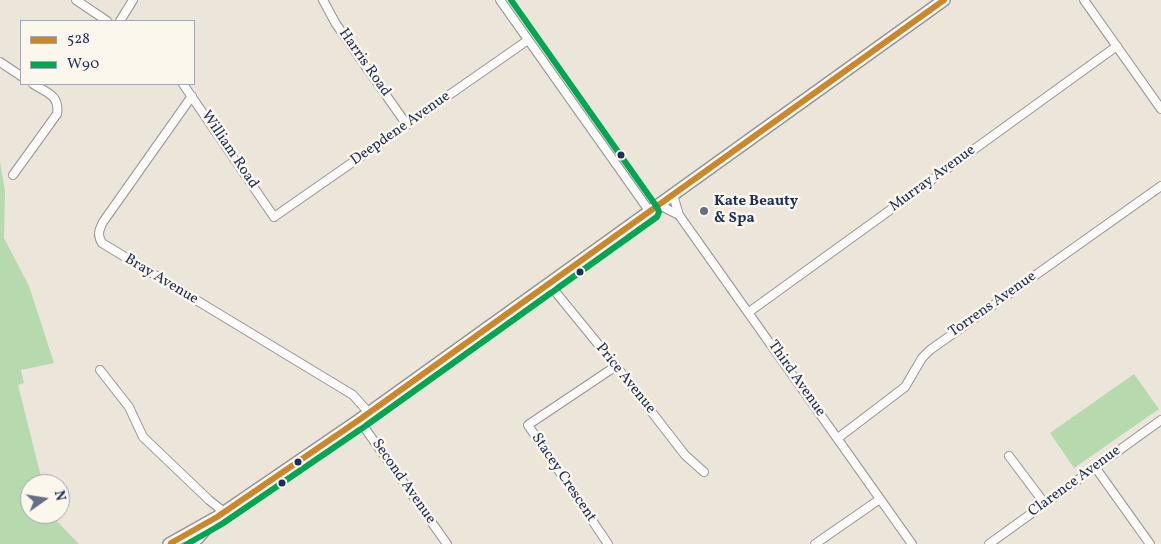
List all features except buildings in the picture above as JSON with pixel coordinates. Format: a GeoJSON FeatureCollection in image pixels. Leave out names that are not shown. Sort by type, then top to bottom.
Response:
{"type":"FeatureCollection","features":[{"type":"Feature","properties":{"kind":"main road"},"geometry":{"type":"LineString","coordinates":[[171,544],[220,514],[369,413],[944,0]]}},
{"type":"Feature","properties":{"kind":"main road"},"geometry":{"type":"LineString","coordinates":[[195,542],[220,514]]}},
{"type":"Feature","properties":{"kind":"street"},"geometry":{"type":"LineString","coordinates":[[76,0],[106,20]]}},
{"type":"Feature","properties":{"kind":"street"},"geometry":{"type":"LineString","coordinates":[[121,20],[133,0]]}},
{"type":"Feature","properties":{"kind":"street","name":"Harris Road"},"geometry":{"type":"LineString","coordinates":[[323,0],[336,24],[407,125]]}},
{"type":"Feature","properties":{"kind":"street"},"geometry":{"type":"LineString","coordinates":[[500,0],[655,208],[679,214]]}},
{"type":"Feature","properties":{"kind":"street"},"geometry":{"type":"LineString","coordinates":[[1084,0],[1161,109]]}},
{"type":"Feature","properties":{"kind":"street","name":"Deepdene Avenue"},"geometry":{"type":"LineString","coordinates":[[274,217],[528,40]]}},
{"type":"Feature","properties":{"kind":"street","name":"Murray Avenue"},"geometry":{"type":"LineString","coordinates":[[749,312],[1117,46]]}},
{"type":"Feature","properties":{"kind":"street"},"geometry":{"type":"LineString","coordinates":[[0,62],[20,75]]}},
{"type":"Feature","properties":{"kind":"street"},"geometry":{"type":"LineString","coordinates":[[13,175],[57,114],[59,105],[56,98],[35,85]]}},
{"type":"Feature","properties":{"kind":"street","name":"William Road"},"geometry":{"type":"LineString","coordinates":[[183,85],[274,217]]}},
{"type":"Feature","properties":{"kind":"street","name":"Bray Avenue"},"geometry":{"type":"LineString","coordinates":[[192,96],[103,222],[98,231],[102,244],[353,395],[369,413]]}},
{"type":"Feature","properties":{"kind":"street","name":"Torrens Avenue"},"geometry":{"type":"LineString","coordinates":[[838,438],[905,386],[922,358],[930,350],[1161,186]]}},
{"type":"Feature","properties":{"kind":"street","name":"Third Avenue"},"geometry":{"type":"LineString","coordinates":[[673,195],[679,214],[912,544]]}},
{"type":"Feature","properties":{"kind":"street","name":"Price Avenue"},"geometry":{"type":"LineString","coordinates":[[548,284],[616,366],[685,455],[704,472]]}},
{"type":"Feature","properties":{"kind":"street","name":"Stacey Crescent"},"geometry":{"type":"LineString","coordinates":[[608,544],[528,425],[616,366]]}},
{"type":"Feature","properties":{"kind":"street"},"geometry":{"type":"LineString","coordinates":[[100,370],[129,407],[143,437],[209,500],[220,514]]}},
{"type":"Feature","properties":{"kind":"street","name":"Second Avenue"},"geometry":{"type":"LineString","coordinates":[[359,420],[447,544]]}},
{"type":"Feature","properties":{"kind":"street","name":"Clarence Avenue"},"geometry":{"type":"LineString","coordinates":[[989,544],[1161,420]]}},
{"type":"Feature","properties":{"kind":"street"},"geometry":{"type":"LineString","coordinates":[[1009,456],[1045,504]]}},
{"type":"Feature","properties":{"kind":"street"},"geometry":{"type":"LineString","coordinates":[[1095,467],[1150,544]]}},
{"type":"Feature","properties":{"kind":"street"},"geometry":{"type":"LineString","coordinates":[[815,544],[880,499]]}},
{"type":"Feature","properties":{"kind":"green space"},"geometry":{"type":"Polygon","coordinates":[[[0,162],[5,191],[4,238],[29,286],[54,363],[21,370],[24,383],[18,385],[40,474],[20,474],[20,524],[60,524],[79,544],[0,544],[0,162]]]}},
{"type":"Feature","properties":{"kind":"green space"},"geometry":{"type":"Polygon","coordinates":[[[1134,374],[1159,409],[1074,468],[1050,433],[1134,374]]]}},
{"type":"Feature","properties":{"kind":"transit line","name":"W90"},"geometry":{"type":"LineString","coordinates":[[187,544],[222,524],[364,427],[657,217],[659,212],[657,207],[511,0]]}},
{"type":"Feature","properties":{"kind":"transit line","name":"528"},"geometry":{"type":"LineString","coordinates":[[172,544],[217,517],[359,420],[944,0]]}},
{"type":"Feature","properties":{"kind":"place","name":"Kate Beauty & Spa"},"geometry":{"type":"Point","coordinates":[704,211]}}]}
